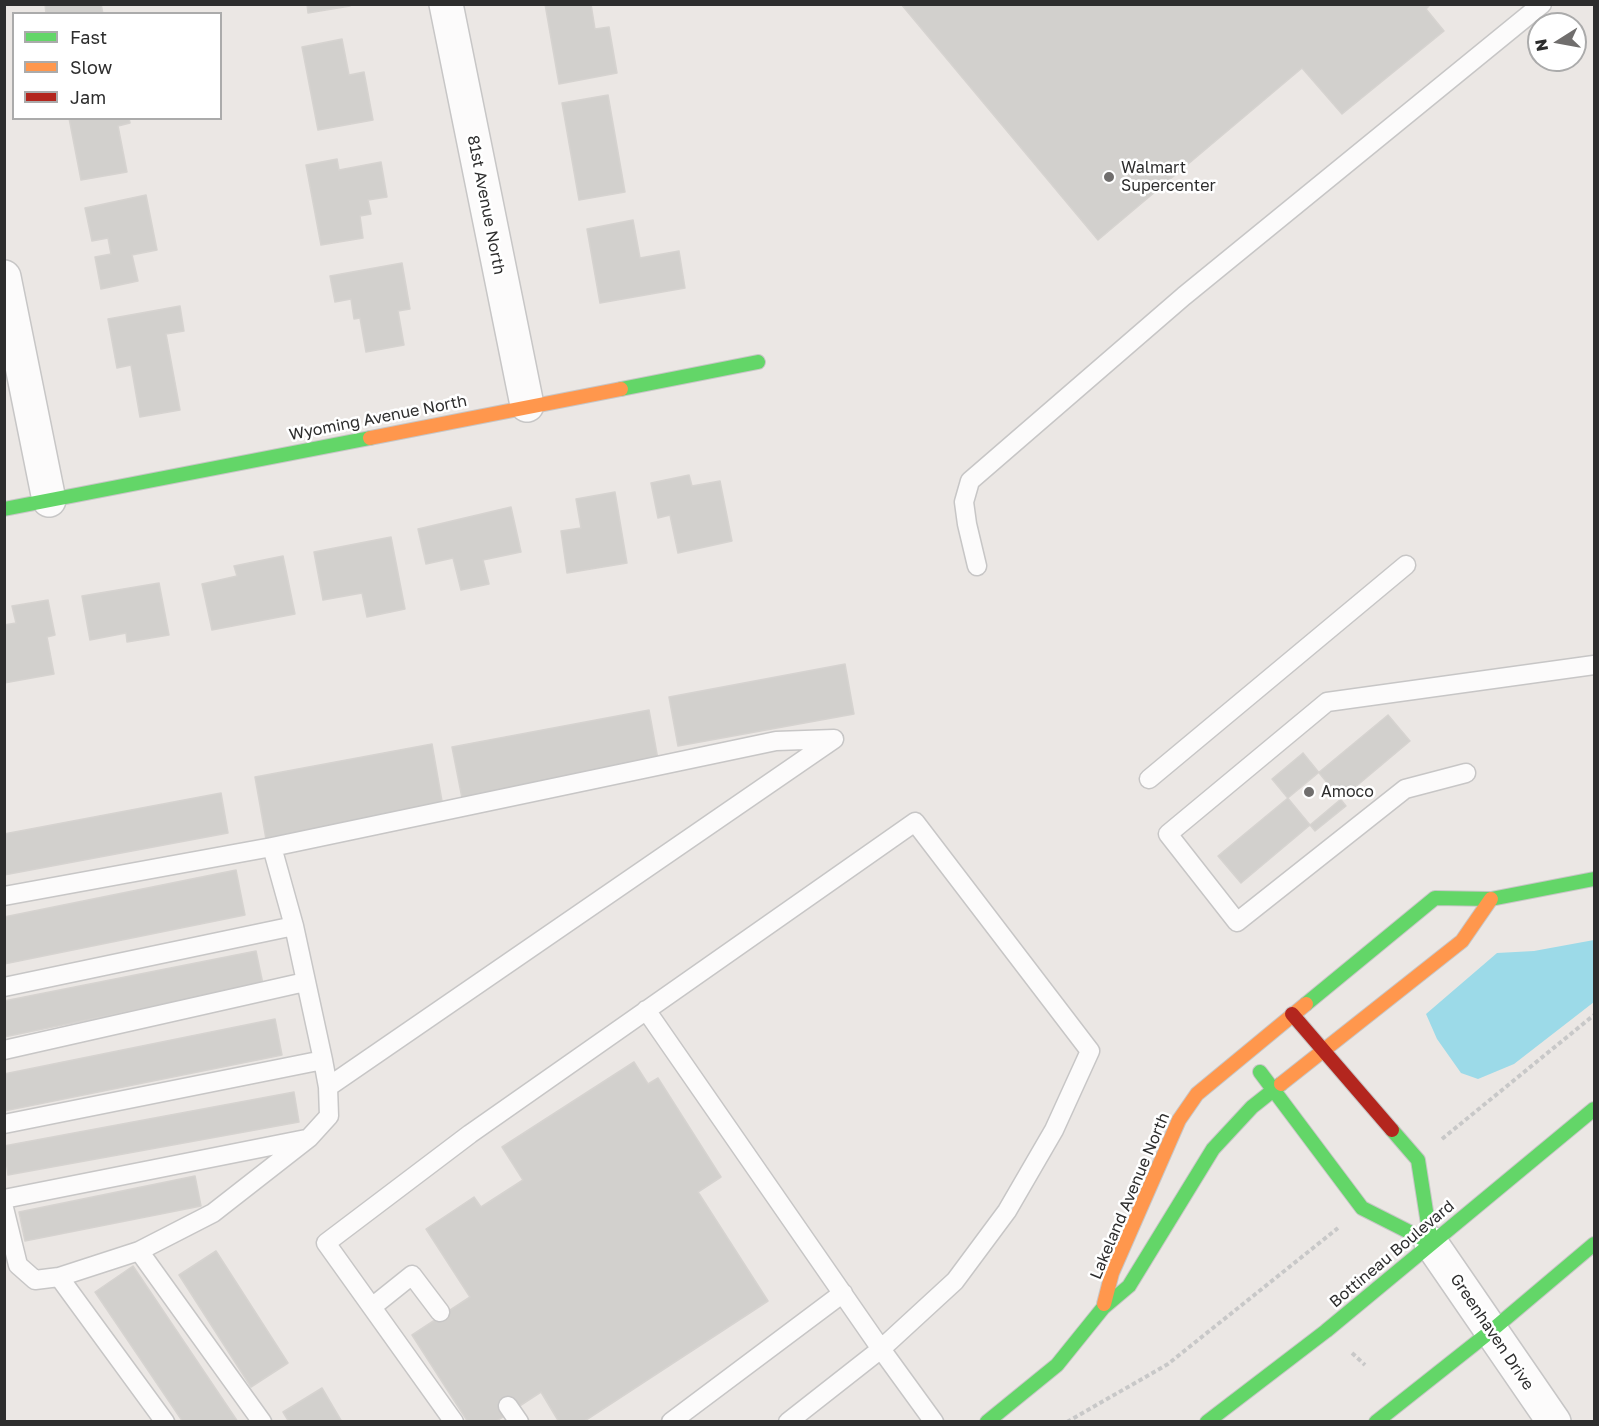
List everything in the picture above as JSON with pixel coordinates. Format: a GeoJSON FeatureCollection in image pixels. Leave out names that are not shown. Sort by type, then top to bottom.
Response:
{"type":"FeatureCollection","features":[{"type":"Feature","properties":{"kind":"main road","name":"Wyoming Avenue North"},"geometry":{"type":"LineString","coordinates":[[4,509],[527,405],[758,362]]}},
{"type":"Feature","properties":{"kind":"main road","name":"Lakeland Avenue North"},"geometry":{"type":"LineString","coordinates":[[1102,1308],[1112,1273],[1179,1120],[1197,1094],[1435,898],[1491,899],[1594,879]]}},
{"type":"Feature","properties":{"kind":"main road","name":"Lakeland Avenue North"},"geometry":{"type":"LineString","coordinates":[[987,1422],[1057,1365],[1102,1308],[1129,1286],[1213,1149],[1252,1107],[1462,941],[1491,899]]}},
{"type":"Feature","properties":{"kind":"main road"},"geometry":{"type":"LineString","coordinates":[[1292,1014],[1419,1160],[1431,1243]]}},
{"type":"Feature","properties":{"kind":"main road"},"geometry":{"type":"LineString","coordinates":[[1247,1053],[1272,1090],[1362,1208],[1431,1243]]}},
{"type":"Feature","properties":{"kind":"main road","name":"Bottineau Boulevard"},"geometry":{"type":"LineString","coordinates":[[1207,1422],[1326,1331],[1594,1109]]}},
{"type":"Feature","properties":{"kind":"main road"},"geometry":{"type":"LineString","coordinates":[[1376,1422],[1491,1331],[1594,1244]]}},
{"type":"Feature","properties":{"kind":"street","name":"81st Avenue North"},"geometry":{"type":"LineString","coordinates":[[446,4],[527,405]]}},
{"type":"Feature","properties":{"kind":"street"},"geometry":{"type":"LineString","coordinates":[[4,276],[49,500]]}},
{"type":"Feature","properties":{"kind":"street","name":"Greenhaven Drive"},"geometry":{"type":"LineString","coordinates":[[1431,1243],[1554,1422]]}},
{"type":"Feature","properties":{"kind":"lane"},"geometry":{"type":"LineString","coordinates":[[977,566],[964,502],[970,481],[1184,296],[1542,4]]}},
{"type":"Feature","properties":{"kind":"lane"},"geometry":{"type":"LineString","coordinates":[[1149,779],[1406,565]]}},
{"type":"Feature","properties":{"kind":"lane"},"geometry":{"type":"LineString","coordinates":[[1466,773],[1405,789],[1237,922],[1168,834],[1327,702],[1594,665]]}},
{"type":"Feature","properties":{"kind":"lane"},"geometry":{"type":"LineString","coordinates":[[4,896],[272,847],[776,741],[834,739],[328,1087]]}},
{"type":"Feature","properties":{"kind":"lane"},"geometry":{"type":"LineString","coordinates":[[454,1422],[326,1243],[470,1134],[915,822],[1090,1051],[1054,1130],[1007,1211],[954,1281],[881,1349],[788,1422]]}},
{"type":"Feature","properties":{"kind":"lane"},"geometry":{"type":"LineString","coordinates":[[4,1208],[18,1265],[35,1280],[59,1277],[139,1251],[213,1213],[309,1138],[329,1116],[328,1087],[323,1060],[294,926],[272,847]]}},
{"type":"Feature","properties":{"kind":"lane"},"geometry":{"type":"LineString","coordinates":[[4,987],[294,926]]}},
{"type":"Feature","properties":{"kind":"lane"},"geometry":{"type":"LineString","coordinates":[[4,1050],[305,982]]}},
{"type":"Feature","properties":{"kind":"lane"},"geometry":{"type":"LineString","coordinates":[[646,1010],[934,1422]]}},
{"type":"Feature","properties":{"kind":"lane"},"geometry":{"type":"LineString","coordinates":[[4,1124],[323,1060]]}},
{"type":"Feature","properties":{"kind":"lane"},"geometry":{"type":"LineString","coordinates":[[4,1199],[309,1138]]}},
{"type":"Feature","properties":{"kind":"lane"},"geometry":{"type":"LineString","coordinates":[[139,1251],[262,1422]]}},
{"type":"Feature","properties":{"kind":"lane"},"geometry":{"type":"LineString","coordinates":[[372,1307],[412,1275],[440,1312]]}},
{"type":"Feature","properties":{"kind":"lane"},"geometry":{"type":"LineString","coordinates":[[59,1277],[165,1422]]}},
{"type":"Feature","properties":{"kind":"lane"},"geometry":{"type":"LineString","coordinates":[[671,1422],[843,1293]]}},
{"type":"Feature","properties":{"kind":"lane"},"geometry":{"type":"LineString","coordinates":[[508,1406],[519,1422]]}},
{"type":"Feature","properties":{"kind":"path"},"geometry":{"type":"LineString","coordinates":[[1351,1353],[1365,1365]]}},
{"type":"Feature","properties":{"kind":"water"},"geometry":{"type":"Polygon","coordinates":[[[1594,940],[1594,1002],[1514,1064],[1478,1079],[1461,1073],[1437,1039],[1426,1014],[1497,953],[1534,951],[1594,940]]]}},
{"type":"Feature","properties":{"kind":"building"},"geometry":{"type":"Polygon","coordinates":[[[45,4],[101,4],[103,12],[46,12],[45,4]]]}},
{"type":"Feature","properties":{"kind":"building"},"geometry":{"type":"Polygon","coordinates":[[[307,4],[350,4],[350,6],[308,13],[307,4]]]}},
{"type":"Feature","properties":{"kind":"building"},"geometry":{"type":"Polygon","coordinates":[[[545,4],[591,4],[595,29],[609,27],[617,73],[559,84],[545,4]]]}},
{"type":"Feature","properties":{"kind":"building","name":"Walmart Supercenter"},"geometry":{"type":"Polygon","coordinates":[[[901,4],[1431,4],[1426,9],[1444,31],[1342,114],[1302,68],[1098,240],[901,4]]]}},
{"type":"Feature","properties":{"kind":"building"},"geometry":{"type":"Polygon","coordinates":[[[342,39],[349,75],[364,72],[373,120],[318,130],[302,47],[342,39]]]}},
{"type":"Feature","properties":{"kind":"building"},"geometry":{"type":"Polygon","coordinates":[[[608,95],[625,192],[579,200],[562,103],[608,95]]]}},
{"type":"Feature","properties":{"kind":"building"},"geometry":{"type":"Polygon","coordinates":[[[69,120],[129,120],[130,123],[118,126],[127,172],[81,180],[69,120]]]}},
{"type":"Feature","properties":{"kind":"building"},"geometry":{"type":"Polygon","coordinates":[[[337,159],[339,170],[381,162],[387,197],[368,200],[371,214],[360,216],[363,238],[321,245],[306,165],[337,159]]]}},
{"type":"Feature","properties":{"kind":"building"},"geometry":{"type":"Polygon","coordinates":[[[146,195],[157,250],[132,255],[138,281],[101,289],[95,257],[111,254],[108,238],[92,241],[85,208],[146,195]]]}},
{"type":"Feature","properties":{"kind":"building"},"geometry":{"type":"Polygon","coordinates":[[[633,220],[640,258],[679,251],[685,288],[600,303],[587,229],[633,220]]]}},
{"type":"Feature","properties":{"kind":"building"},"geometry":{"type":"Polygon","coordinates":[[[402,263],[410,309],[398,311],[404,345],[366,352],[360,318],[354,319],[351,299],[335,302],[330,276],[402,263]]]}},
{"type":"Feature","properties":{"kind":"building"},"geometry":{"type":"Polygon","coordinates":[[[180,306],[184,331],[166,334],[180,410],[140,417],[131,365],[117,368],[108,319],[180,306]]]}},
{"type":"Feature","properties":{"kind":"building"},"geometry":{"type":"Polygon","coordinates":[[[689,475],[692,486],[720,481],[732,541],[678,553],[670,515],[658,518],[651,483],[689,475]]]}},
{"type":"Feature","properties":{"kind":"building"},"geometry":{"type":"Polygon","coordinates":[[[615,492],[627,563],[567,573],[561,531],[581,528],[576,499],[615,492]]]}},
{"type":"Feature","properties":{"kind":"building"},"geometry":{"type":"Polygon","coordinates":[[[511,507],[521,552],[483,560],[489,584],[461,590],[453,558],[426,564],[418,529],[511,507]]]}},
{"type":"Feature","properties":{"kind":"building"},"geometry":{"type":"Polygon","coordinates":[[[391,537],[405,609],[367,617],[362,593],[323,600],[314,552],[391,537]]]}},
{"type":"Feature","properties":{"kind":"building"},"geometry":{"type":"Polygon","coordinates":[[[283,556],[295,614],[212,630],[202,584],[237,576],[234,566],[283,556]]]}},
{"type":"Feature","properties":{"kind":"building"},"geometry":{"type":"Polygon","coordinates":[[[159,583],[169,635],[127,642],[126,633],[90,640],[82,596],[159,583]]]}},
{"type":"Feature","properties":{"kind":"building"},"geometry":{"type":"Polygon","coordinates":[[[48,600],[55,635],[47,637],[54,674],[4,683],[4,625],[16,623],[12,606],[48,600]]]}},
{"type":"Feature","properties":{"kind":"building"},"geometry":{"type":"Polygon","coordinates":[[[845,664],[854,714],[678,746],[669,697],[845,664]]]}},
{"type":"Feature","properties":{"kind":"building"},"geometry":{"type":"Polygon","coordinates":[[[649,710],[659,765],[463,803],[452,747],[649,710]]]}},
{"type":"Feature","properties":{"kind":"building","name":"Amoco"},"geometry":{"type":"Polygon","coordinates":[[[1388,715],[1410,741],[1241,883],[1218,856],[1388,715]]]}},
{"type":"Feature","properties":{"kind":"building"},"geometry":{"type":"Polygon","coordinates":[[[432,744],[443,807],[266,839],[255,777],[432,744]]]}},
{"type":"Feature","properties":{"kind":"building","name":"Amoco"},"geometry":{"type":"Polygon","coordinates":[[[1303,753],[1346,806],[1315,831],[1272,779],[1303,753]]]}},
{"type":"Feature","properties":{"kind":"building"},"geometry":{"type":"Polygon","coordinates":[[[221,793],[228,833],[4,875],[4,834],[221,793]]]}},
{"type":"Feature","properties":{"kind":"building"},"geometry":{"type":"Polygon","coordinates":[[[236,870],[245,915],[4,964],[4,917],[236,870]]]}},
{"type":"Feature","properties":{"kind":"building"},"geometry":{"type":"Polygon","coordinates":[[[256,951],[263,984],[4,1037],[4,1001],[256,951]]]}},
{"type":"Feature","properties":{"kind":"building"},"geometry":{"type":"Polygon","coordinates":[[[275,1019],[282,1055],[4,1111],[4,1074],[275,1019]]]}},
{"type":"Feature","properties":{"kind":"building"},"geometry":{"type":"Polygon","coordinates":[[[634,1062],[648,1084],[658,1078],[721,1177],[698,1192],[768,1301],[583,1422],[559,1422],[541,1392],[495,1422],[468,1422],[412,1335],[470,1297],[426,1229],[474,1197],[481,1207],[523,1180],[502,1147],[634,1062]]]}},
{"type":"Feature","properties":{"kind":"building"},"geometry":{"type":"Polygon","coordinates":[[[294,1092],[299,1122],[8,1175],[4,1146],[294,1092]]]}},
{"type":"Feature","properties":{"kind":"building"},"geometry":{"type":"Polygon","coordinates":[[[195,1176],[201,1206],[25,1241],[19,1212],[195,1176]]]}},
{"type":"Feature","properties":{"kind":"building"},"geometry":{"type":"Polygon","coordinates":[[[216,1251],[288,1363],[251,1387],[179,1275],[216,1251]]]}},
{"type":"Feature","properties":{"kind":"building"},"geometry":{"type":"Polygon","coordinates":[[[133,1266],[238,1422],[183,1422],[95,1292],[133,1266]]]}},
{"type":"Feature","properties":{"kind":"building"},"geometry":{"type":"Polygon","coordinates":[[[322,1388],[342,1422],[289,1422],[283,1412],[322,1388]]]}},
{"type":"Feature","properties":{"kind":"traffic: fast"},"geometry":{"type":"LineString","coordinates":[[621,389],[758,362]]}},
{"type":"Feature","properties":{"kind":"traffic: fast"},"geometry":{"type":"LineString","coordinates":[[4,509],[370,438]]}},
{"type":"Feature","properties":{"kind":"traffic: fast"},"geometry":{"type":"LineString","coordinates":[[1306,1004],[1435,898],[1491,899],[1594,879]]}},
{"type":"Feature","properties":{"kind":"traffic: fast"},"geometry":{"type":"LineString","coordinates":[[1260,1072],[1362,1208],[1431,1243]]}},
{"type":"Feature","properties":{"kind":"traffic: fast"},"geometry":{"type":"LineString","coordinates":[[987,1422],[1057,1365],[1103,1308],[1129,1286],[1213,1149],[1252,1107],[1281,1084]]}},
{"type":"Feature","properties":{"kind":"traffic: fast"},"geometry":{"type":"LineString","coordinates":[[1207,1422],[1326,1331],[1594,1109]]}},
{"type":"Feature","properties":{"kind":"traffic: fast"},"geometry":{"type":"LineString","coordinates":[[1392,1130],[1418,1160],[1431,1243]]}},
{"type":"Feature","properties":{"kind":"traffic: fast"},"geometry":{"type":"LineString","coordinates":[[1376,1422],[1491,1331],[1594,1244]]}},
{"type":"Feature","properties":{"kind":"traffic: slow"},"geometry":{"type":"LineString","coordinates":[[370,438],[621,389]]}},
{"type":"Feature","properties":{"kind":"traffic: slow"},"geometry":{"type":"LineString","coordinates":[[1281,1084],[1462,941],[1491,899]]}},
{"type":"Feature","properties":{"kind":"traffic: slow"},"geometry":{"type":"LineString","coordinates":[[1104,1304],[1112,1273],[1179,1120],[1197,1094],[1306,1004]]}},
{"type":"Feature","properties":{"kind":"traffic: jam"},"geometry":{"type":"LineString","coordinates":[[1292,1014],[1392,1130]]}},
{"type":"Feature","properties":{"kind":"place","name":"Walmart Supercenter"},"geometry":{"type":"Point","coordinates":[1109,177]}},
{"type":"Feature","properties":{"kind":"place","name":"Amoco"},"geometry":{"type":"Point","coordinates":[1309,792]}}]}
